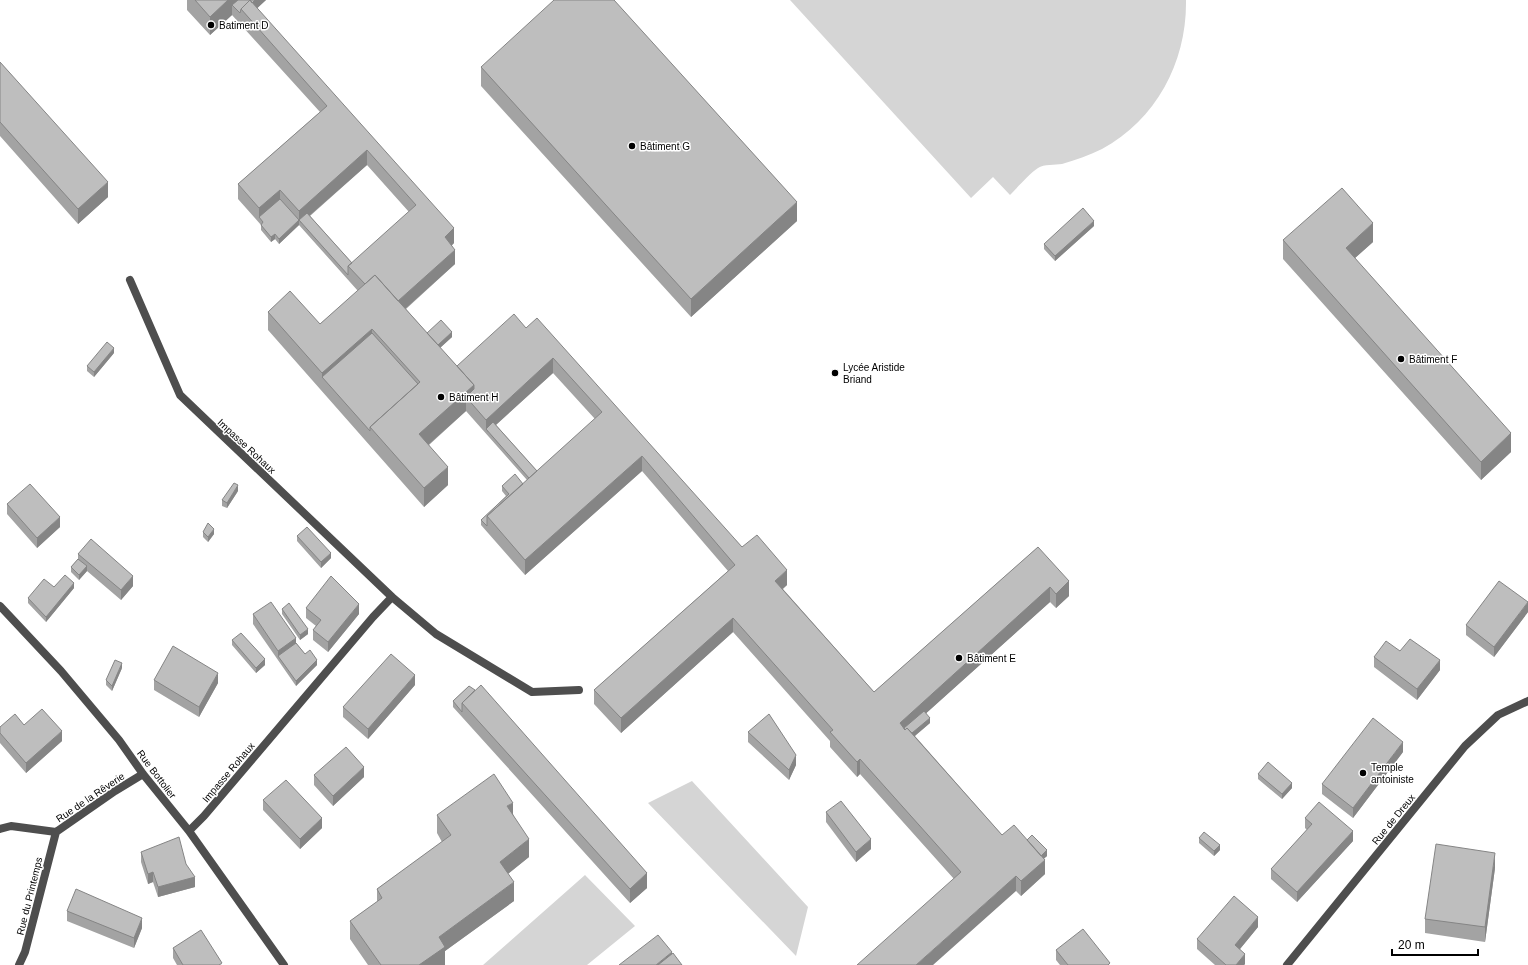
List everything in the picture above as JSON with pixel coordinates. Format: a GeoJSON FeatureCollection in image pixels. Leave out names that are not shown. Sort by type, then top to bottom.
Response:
{"type":"FeatureCollection","features":[{"type":"Feature","properties":{"kind":"street","name":"Impasse Rohaux"},"geometry":{"type":"LineString","coordinates":[[130,280],[180,396],[392,597],[436,634],[532,692],[579,690]]}},
{"type":"Feature","properties":{"kind":"street","name":"Impasse Rohaux"},"geometry":{"type":"LineString","coordinates":[[189,831],[204,816],[372,617],[392,597]]}},
{"type":"Feature","properties":{"kind":"street","name":"Rue Bottolier"},"geometry":{"type":"LineString","coordinates":[[0,606],[61,671],[119,740],[143,774],[189,831],[284,965]]}},
{"type":"Feature","properties":{"kind":"street","name":"Rue de Dreux"},"geometry":{"type":"LineString","coordinates":[[1287,965],[1465,746],[1498,715],[1528,702]]}},
{"type":"Feature","properties":{"kind":"street","name":"Rue de la Rêverie"},"geometry":{"type":"LineString","coordinates":[[0,829],[11,826],[56,832],[115,791],[143,774]]}},
{"type":"Feature","properties":{"kind":"street","name":"Rue du Printemps"},"geometry":{"type":"LineString","coordinates":[[19,965],[25,952],[56,832]]}},
{"type":"Feature","properties":{"kind":"shaded area"},"geometry":{"type":"Polygon","coordinates":[[[790,0],[1186,0],[1185,23],[1181,45],[1174,66],[1165,86],[1153,105],[1138,122],[1102,149],[1062,164],[1046,165],[1038,168],[1010,195],[993,177],[971,198],[790,0]]]}},
{"type":"Feature","properties":{"kind":"shaded area"},"geometry":{"type":"Polygon","coordinates":[[[692,781],[808,907],[796,956],[648,803],[692,781]]]}},
{"type":"Feature","properties":{"kind":"shaded area"},"geometry":{"type":"Polygon","coordinates":[[[585,875],[635,926],[587,965],[483,965],[585,875]]]}},
{"type":"Feature","properties":{"kind":"building"},"geometry":{"type":"Polygon","coordinates":[[[195,0],[228,0],[210,17],[195,0]]]}},
{"type":"Feature","properties":{"kind":"building"},"geometry":{"type":"Polygon","coordinates":[[[238,0],[250,0],[241,9],[240,13],[232,5],[238,0]]]}},
{"type":"Feature","properties":{"kind":"building"},"geometry":{"type":"Polygon","coordinates":[[[250,0],[454,228],[445,237],[455,250],[398,301],[375,275],[365,284],[348,266],[416,205],[367,150],[299,211],[280,190],[259,208],[238,184],[327,106],[241,9],[250,0]]]}},
{"type":"Feature","properties":{"kind":"building","name":"Bâtiment G"},"geometry":{"type":"Polygon","coordinates":[[[554,0],[614,0],[797,202],[691,299],[481,67],[554,0]]]}},
{"type":"Feature","properties":{"kind":"building"},"geometry":{"type":"Polygon","coordinates":[[[0,62],[108,182],[78,209],[0,122],[0,62]]]}},
{"type":"Feature","properties":{"kind":"building","name":"Bâtiment F"},"geometry":{"type":"Polygon","coordinates":[[[1342,188],[1373,223],[1346,248],[1511,433],[1481,462],[1283,240],[1342,188]]]}},
{"type":"Feature","properties":{"kind":"building"},"geometry":{"type":"Polygon","coordinates":[[[280,199],[299,220],[279,239],[275,234],[271,237],[261,225],[263,222],[259,217],[280,199]]]}},
{"type":"Feature","properties":{"kind":"building"},"geometry":{"type":"Polygon","coordinates":[[[1083,208],[1094,221],[1055,256],[1044,244],[1083,208]]]}},
{"type":"Feature","properties":{"kind":"building"},"geometry":{"type":"Polygon","coordinates":[[[307,213],[352,263],[348,266],[348,275],[299,220],[307,213]]]}},
{"type":"Feature","properties":{"kind":"building","name":"Bâtiment H"},"geometry":{"type":"Polygon","coordinates":[[[375,275],[474,385],[419,434],[448,467],[424,488],[370,427],[420,382],[372,329],[322,373],[268,312],[290,291],[320,324],[375,275]]]}},
{"type":"Feature","properties":{"kind":"building"},"geometry":{"type":"Polygon","coordinates":[[[514,314],[526,328],[537,318],[742,547],[757,535],[787,570],[775,581],[874,692],[1038,547],[1069,581],[1056,594],[1050,587],[900,723],[905,730],[907,728],[1002,835],[1014,825],[1045,860],[1021,881],[1016,876],[916,965],[857,965],[961,872],[860,759],[857,762],[830,732],[833,730],[733,618],[621,718],[594,690],[735,565],[642,456],[525,560],[487,516],[602,412],[553,358],[486,420],[466,397],[474,389],[474,385],[457,366],[514,314]]]}},
{"type":"Feature","properties":{"kind":"building"},"geometry":{"type":"Polygon","coordinates":[[[441,320],[452,332],[438,345],[427,333],[441,320]]]}},
{"type":"Feature","properties":{"kind":"building"},"geometry":{"type":"Polygon","coordinates":[[[372,333],[418,384],[370,427],[370,431],[322,377],[372,333]]]}},
{"type":"Feature","properties":{"kind":"building"},"geometry":{"type":"Polygon","coordinates":[[[107,342],[114,348],[94,372],[87,366],[107,342]]]}},
{"type":"Feature","properties":{"kind":"building"},"geometry":{"type":"Polygon","coordinates":[[[493,422],[537,471],[529,478],[486,429],[493,422]]]}},
{"type":"Feature","properties":{"kind":"building"},"geometry":{"type":"Polygon","coordinates":[[[515,474],[523,484],[487,516],[487,526],[481,520],[509,494],[502,486],[515,474]]]}},
{"type":"Feature","properties":{"kind":"building"},"geometry":{"type":"Polygon","coordinates":[[[234,483],[238,485],[227,503],[222,500],[234,483]]]}},
{"type":"Feature","properties":{"kind":"building"},"geometry":{"type":"Polygon","coordinates":[[[30,484],[60,517],[37,538],[7,504],[30,484]]]}},
{"type":"Feature","properties":{"kind":"building"},"geometry":{"type":"Polygon","coordinates":[[[208,523],[214,529],[208,537],[203,532],[208,523]]]}},
{"type":"Feature","properties":{"kind":"building"},"geometry":{"type":"Polygon","coordinates":[[[307,527],[331,553],[321,562],[297,536],[307,527]]]}},
{"type":"Feature","properties":{"kind":"building"},"geometry":{"type":"Polygon","coordinates":[[[91,539],[133,576],[121,590],[78,554],[91,539]]]}},
{"type":"Feature","properties":{"kind":"building"},"geometry":{"type":"Polygon","coordinates":[[[78,559],[87,566],[79,575],[71,567],[78,559]]]}},
{"type":"Feature","properties":{"kind":"building"},"geometry":{"type":"Polygon","coordinates":[[[65,575],[74,583],[46,617],[28,598],[44,579],[54,587],[65,575]]]}},
{"type":"Feature","properties":{"kind":"building"},"geometry":{"type":"Polygon","coordinates":[[[331,576],[359,604],[328,642],[313,630],[321,620],[306,608],[331,576]]]}},
{"type":"Feature","properties":{"kind":"building"},"geometry":{"type":"Polygon","coordinates":[[[1499,581],[1528,602],[1494,647],[1466,625],[1499,581]]]}},
{"type":"Feature","properties":{"kind":"building"},"geometry":{"type":"Polygon","coordinates":[[[271,602],[296,638],[278,651],[253,614],[271,602]]]}},
{"type":"Feature","properties":{"kind":"building"},"geometry":{"type":"Polygon","coordinates":[[[289,603],[308,629],[300,635],[282,609],[289,603]]]}},
{"type":"Feature","properties":{"kind":"building"},"geometry":{"type":"Polygon","coordinates":[[[241,633],[265,659],[256,668],[232,640],[241,633]]]}},
{"type":"Feature","properties":{"kind":"building"},"geometry":{"type":"Polygon","coordinates":[[[1410,639],[1440,660],[1417,689],[1374,657],[1386,641],[1400,651],[1410,639]]]}},
{"type":"Feature","properties":{"kind":"building"},"geometry":{"type":"Polygon","coordinates":[[[296,643],[305,654],[310,650],[317,660],[296,681],[278,656],[296,643]]]}},
{"type":"Feature","properties":{"kind":"building"},"geometry":{"type":"Polygon","coordinates":[[[173,646],[218,673],[199,707],[154,680],[173,646]]]}},
{"type":"Feature","properties":{"kind":"building"},"geometry":{"type":"Polygon","coordinates":[[[391,654],[415,675],[368,729],[343,707],[391,654]]]}},
{"type":"Feature","properties":{"kind":"building"},"geometry":{"type":"Polygon","coordinates":[[[115,660],[122,663],[112,686],[106,680],[115,660]]]}},
{"type":"Feature","properties":{"kind":"building"},"geometry":{"type":"Polygon","coordinates":[[[481,685],[647,873],[630,889],[462,703],[481,685]]]}},
{"type":"Feature","properties":{"kind":"building"},"geometry":{"type":"Polygon","coordinates":[[[469,686],[475,690],[462,703],[462,712],[453,701],[469,686]]]}},
{"type":"Feature","properties":{"kind":"building"},"geometry":{"type":"Polygon","coordinates":[[[42,709],[62,731],[26,763],[0,733],[0,727],[15,714],[24,725],[42,709]]]}},
{"type":"Feature","properties":{"kind":"building"},"geometry":{"type":"Polygon","coordinates":[[[924,711],[930,718],[912,733],[907,728],[905,730],[904,728],[924,711]]]}},
{"type":"Feature","properties":{"kind":"building"},"geometry":{"type":"Polygon","coordinates":[[[769,714],[796,755],[789,770],[748,732],[769,714]]]}},
{"type":"Feature","properties":{"kind":"building","name":"Temple antoiniste"},"geometry":{"type":"Polygon","coordinates":[[[1373,718],[1403,742],[1353,808],[1322,784],[1373,718]]]}},
{"type":"Feature","properties":{"kind":"building"},"geometry":{"type":"Polygon","coordinates":[[[346,747],[364,767],[333,796],[314,775],[346,747]]]}},
{"type":"Feature","properties":{"kind":"building"},"geometry":{"type":"Polygon","coordinates":[[[1268,762],[1292,783],[1282,794],[1258,774],[1268,762]]]}},
{"type":"Feature","properties":{"kind":"building"},"geometry":{"type":"Polygon","coordinates":[[[494,774],[513,803],[507,806],[529,839],[500,862],[514,882],[439,937],[445,947],[419,965],[381,965],[350,921],[382,898],[377,889],[451,835],[437,815],[494,774]]]}},
{"type":"Feature","properties":{"kind":"building"},"geometry":{"type":"Polygon","coordinates":[[[286,780],[322,818],[300,839],[263,800],[286,780]]]}},
{"type":"Feature","properties":{"kind":"building"},"geometry":{"type":"Polygon","coordinates":[[[841,801],[871,839],[856,852],[826,812],[841,801]]]}},
{"type":"Feature","properties":{"kind":"building"},"geometry":{"type":"Polygon","coordinates":[[[1319,802],[1353,831],[1297,892],[1271,869],[1312,824],[1305,818],[1319,802]]]}},
{"type":"Feature","properties":{"kind":"building"},"geometry":{"type":"Polygon","coordinates":[[[1204,832],[1220,845],[1214,851],[1199,838],[1204,832]]]}},
{"type":"Feature","properties":{"kind":"building"},"geometry":{"type":"Polygon","coordinates":[[[1032,835],[1047,850],[1041,856],[1027,840],[1032,835]]]}},
{"type":"Feature","properties":{"kind":"building"},"geometry":{"type":"Polygon","coordinates":[[[179,837],[186,864],[195,877],[158,887],[153,872],[148,874],[141,852],[179,837]]]}},
{"type":"Feature","properties":{"kind":"building"},"geometry":{"type":"Polygon","coordinates":[[[1436,844],[1495,853],[1485,927],[1425,919],[1436,844]]]}},
{"type":"Feature","properties":{"kind":"building"},"geometry":{"type":"Polygon","coordinates":[[[76,889],[142,918],[134,938],[67,911],[76,889]]]}},
{"type":"Feature","properties":{"kind":"building"},"geometry":{"type":"Polygon","coordinates":[[[1234,896],[1258,917],[1235,945],[1245,954],[1236,965],[1226,965],[1197,939],[1234,896]]]}},
{"type":"Feature","properties":{"kind":"building"},"geometry":{"type":"Polygon","coordinates":[[[1083,929],[1110,963],[1108,965],[1068,965],[1056,950],[1083,929]]]}},
{"type":"Feature","properties":{"kind":"building"},"geometry":{"type":"Polygon","coordinates":[[[201,930],[222,963],[219,965],[183,965],[173,948],[201,930]]]}},
{"type":"Feature","properties":{"kind":"building"},"geometry":{"type":"Polygon","coordinates":[[[658,935],[672,952],[656,965],[619,965],[658,935]]]}},
{"type":"Feature","properties":{"kind":"building"},"geometry":{"type":"Polygon","coordinates":[[[673,953],[682,965],[658,965],[673,953]]]}},
{"type":"Feature","properties":{"kind":"place","name":"Batiment D"},"geometry":{"type":"Point","coordinates":[211,25]}},
{"type":"Feature","properties":{"kind":"place","name":"Bâtiment G"},"geometry":{"type":"Point","coordinates":[632,146]}},
{"type":"Feature","properties":{"kind":"place","name":"Bâtiment F"},"geometry":{"type":"Point","coordinates":[1401,359]}},
{"type":"Feature","properties":{"kind":"place","name":"Lycée Aristide Briand"},"geometry":{"type":"Point","coordinates":[835,373]}},
{"type":"Feature","properties":{"kind":"place","name":"Bâtiment H"},"geometry":{"type":"Point","coordinates":[441,397]}},
{"type":"Feature","properties":{"kind":"place","name":"Bâtiment E"},"geometry":{"type":"Point","coordinates":[959,658]}},
{"type":"Feature","properties":{"kind":"place","name":"Temple antoiniste"},"geometry":{"type":"Point","coordinates":[1363,773]}}]}
